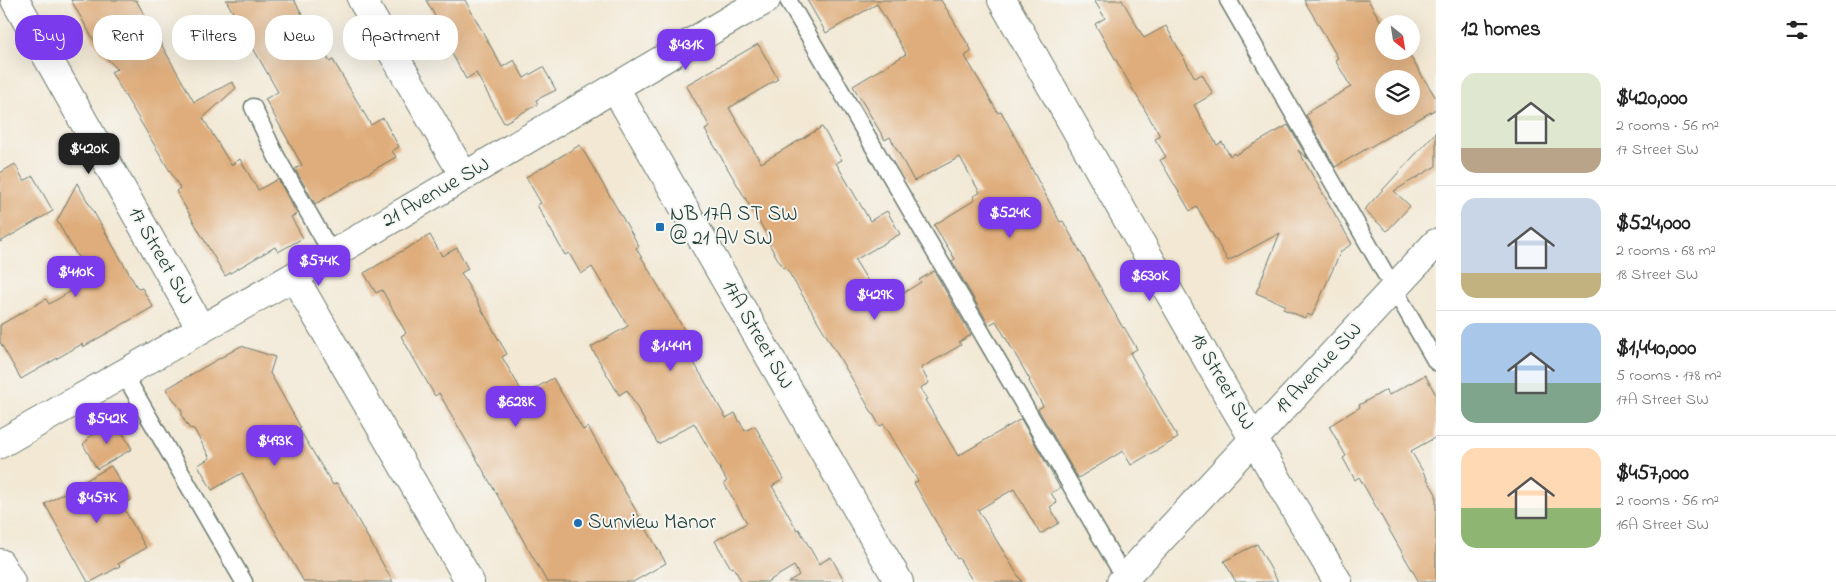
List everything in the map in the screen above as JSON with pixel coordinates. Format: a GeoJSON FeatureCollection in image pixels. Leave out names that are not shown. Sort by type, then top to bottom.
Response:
{"type":"FeatureCollection","features":[{"type":"Feature","properties":{"kind":"street","name":"17 Street SW"},"geometry":{"type":"LineString","coordinates":[[14,0],[201,330]]}},
{"type":"Feature","properties":{"kind":"street"},"geometry":{"type":"LineString","coordinates":[[362,0],[464,176]]}},
{"type":"Feature","properties":{"kind":"street","name":"21 Avenue SW"},"geometry":{"type":"LineString","coordinates":[[0,444],[201,330],[614,88],[731,8],[766,0]]}},
{"type":"Feature","properties":{"kind":"street","name":"18 Street SW"},"geometry":{"type":"LineString","coordinates":[[1002,0],[1338,582]]}},
{"type":"Feature","properties":{"kind":"street","name":"17A Street SW"},"geometry":{"type":"LineString","coordinates":[[614,88],[899,582]]}},
{"type":"Feature","properties":{"kind":"street","name":"19 Avenue SW"},"geometry":{"type":"LineString","coordinates":[[1124,581],[1436,243]]}},
{"type":"Feature","properties":{"kind":"street"},"geometry":{"type":"LineString","coordinates":[[294,276],[470,582]]}},
{"type":"Feature","properties":{"kind":"street"},"geometry":{"type":"LineString","coordinates":[[0,563],[11,582]]}},
{"type":"Feature","properties":{"kind":"lane"},"geometry":{"type":"LineString","coordinates":[[788,0],[1124,581]]}},
{"type":"Feature","properties":{"kind":"lane"},"geometry":{"type":"LineString","coordinates":[[1228,0],[1436,362]]}},
{"type":"Feature","properties":{"kind":"lane"},"geometry":{"type":"LineString","coordinates":[[253,107],[276,156],[332,254]]}},
{"type":"Feature","properties":{"kind":"lane"},"geometry":{"type":"LineString","coordinates":[[124,374],[244,582]]}},
{"type":"Feature","properties":{"kind":"building"},"geometry":{"type":"Polygon","coordinates":[[[71,0],[136,0],[145,15],[93,15],[93,39],[83,21],[83,15],[80,15],[71,0]]]}},
{"type":"Feature","properties":{"kind":"building"},"geometry":{"type":"Polygon","coordinates":[[[226,0],[294,0],[303,15],[265,15],[265,60],[329,60],[330,62],[333,60],[371,125],[383,118],[399,147],[392,151],[396,157],[315,204],[295,169],[302,165],[265,99],[278,92],[255,51],[255,15],[234,15],[226,0]]]}},
{"type":"Feature","properties":{"kind":"building"},"geometry":{"type":"Polygon","coordinates":[[[426,0],[465,0],[502,67],[514,60],[524,78],[543,67],[556,90],[536,100],[538,104],[504,123],[476,73],[466,79],[455,60],[458,60],[458,15],[434,15],[426,0]]]}},
{"type":"Feature","properties":{"kind":"building"},"geometry":{"type":"Polygon","coordinates":[[[807,0],[941,0],[972,51],[965,56],[998,113],[1001,111],[1060,222],[1063,221],[1123,328],[1137,349],[1130,353],[1178,438],[1131,465],[1123,451],[1078,478],[1038,409],[1043,406],[1030,380],[996,321],[989,325],[952,261],[955,259],[934,225],[975,200],[973,196],[980,193],[960,157],[914,181],[890,137],[885,140],[853,86],[906,54],[877,4],[826,33],[807,0]]]}},
{"type":"Feature","properties":{"kind":"building"},"geometry":{"type":"Polygon","coordinates":[[[1094,0],[1122,0],[1144,38],[1166,26],[1195,78],[1202,74],[1213,94],[1194,105],[1217,145],[1222,142],[1230,156],[1288,125],[1308,159],[1298,150],[1352,244],[1341,251],[1312,316],[1307,314],[1305,318],[1283,309],[1285,305],[1256,293],[1280,233],[1228,261],[1197,207],[1190,211],[1160,160],[1166,157],[1155,139],[1160,136],[1095,24],[1105,18],[1094,0]]]}},
{"type":"Feature","properties":{"kind":"building"},"geometry":{"type":"Polygon","coordinates":[[[1304,0],[1368,0],[1377,15],[1375,15],[1375,60],[1412,60],[1419,70],[1375,70],[1375,115],[1420,115],[1420,72],[1436,98],[1436,109],[1335,167],[1306,115],[1310,113],[1309,111],[1351,87],[1335,60],[1338,58],[1304,0]]]}},
{"type":"Feature","properties":{"kind":"building"},"geometry":{"type":"Polygon","coordinates":[[[758,44],[778,79],[729,108],[761,163],[822,127],[842,160],[836,163],[870,221],[887,211],[900,234],[855,260],[883,306],[921,282],[919,280],[934,271],[971,335],[959,342],[961,345],[921,368],[929,383],[920,388],[927,399],[925,400],[958,456],[1021,419],[1060,488],[1051,493],[1057,503],[1050,507],[1059,523],[1040,534],[1014,489],[978,510],[1022,582],[973,582],[959,558],[957,559],[914,483],[918,481],[884,424],[880,426],[785,266],[783,268],[769,244],[771,242],[705,130],[710,127],[686,85],[758,44]]]}},
{"type":"Feature","properties":{"kind":"building"},"geometry":{"type":"Polygon","coordinates":[[[162,46],[194,102],[232,82],[236,88],[203,118],[231,165],[240,159],[258,190],[278,179],[297,214],[291,217],[303,238],[278,252],[275,247],[225,276],[176,191],[180,188],[111,72],[117,69],[108,60],[162,60],[162,46]]]}},
{"type":"Feature","properties":{"kind":"building"},"geometry":{"type":"Polygon","coordinates":[[[1436,132],[1436,166],[1394,191],[1410,206],[1387,231],[1364,210],[1436,132]]]}},
{"type":"Feature","properties":{"kind":"building"},"geometry":{"type":"Polygon","coordinates":[[[580,145],[639,246],[636,248],[696,350],[689,354],[726,418],[735,413],[745,431],[755,426],[784,479],[772,486],[797,530],[799,529],[819,564],[831,557],[845,582],[788,582],[799,575],[794,566],[767,582],[742,582],[715,541],[747,523],[724,483],[727,481],[694,423],[658,444],[627,390],[619,395],[591,347],[628,326],[592,267],[581,274],[569,253],[565,255],[537,205],[541,203],[526,177],[580,145]]]}},
{"type":"Feature","properties":{"kind":"building"},"geometry":{"type":"Polygon","coordinates":[[[15,164],[24,181],[33,176],[53,211],[0,242],[0,173],[15,164]]]}},
{"type":"Feature","properties":{"kind":"building"},"geometry":{"type":"Polygon","coordinates":[[[77,183],[138,289],[142,288],[153,307],[83,347],[82,344],[21,379],[0,342],[0,325],[46,299],[49,304],[91,280],[57,221],[77,183]]]}},
{"type":"Feature","properties":{"kind":"building"},"geometry":{"type":"Polygon","coordinates":[[[430,235],[442,256],[457,248],[468,269],[461,273],[507,354],[502,357],[524,395],[553,378],[583,430],[588,427],[666,563],[633,582],[547,582],[439,393],[435,396],[401,336],[406,333],[382,290],[376,293],[364,273],[430,235]]]}},
{"type":"Feature","properties":{"kind":"building"},"geometry":{"type":"Polygon","coordinates":[[[241,346],[275,357],[270,373],[301,428],[299,429],[333,485],[337,483],[393,582],[304,582],[242,473],[212,490],[198,465],[210,458],[194,429],[189,428],[182,416],[182,411],[166,389],[241,346]]]}},
{"type":"Feature","properties":{"kind":"building"},"geometry":{"type":"Polygon","coordinates":[[[1425,375],[1436,395],[1436,437],[1411,451],[1436,494],[1436,582],[1419,582],[1359,477],[1355,480],[1343,458],[1346,456],[1329,426],[1360,407],[1359,405],[1386,390],[1389,395],[1425,375]]]}},
{"type":"Feature","properties":{"kind":"building"},"geometry":{"type":"Polygon","coordinates":[[[116,422],[132,449],[97,469],[83,444],[88,440],[87,438],[116,422]]]}},
{"type":"Feature","properties":{"kind":"building"},"geometry":{"type":"Polygon","coordinates":[[[111,466],[131,500],[122,505],[146,548],[118,564],[120,566],[88,582],[45,504],[111,466]]]}},
{"type":"Feature","properties":{"kind":"building"},"geometry":{"type":"Polygon","coordinates":[[[1257,544],[1278,582],[1236,582],[1224,561],[1257,544]]]}},
{"type":"Feature","properties":{"kind":"place","name":"NB 17A ST SW @ 21 AV SW"},"geometry":{"type":"Point","coordinates":[660,227]}},
{"type":"Feature","properties":{"kind":"place","name":"Sunview Manor"},"geometry":{"type":"Point","coordinates":[578,523]}}]}
